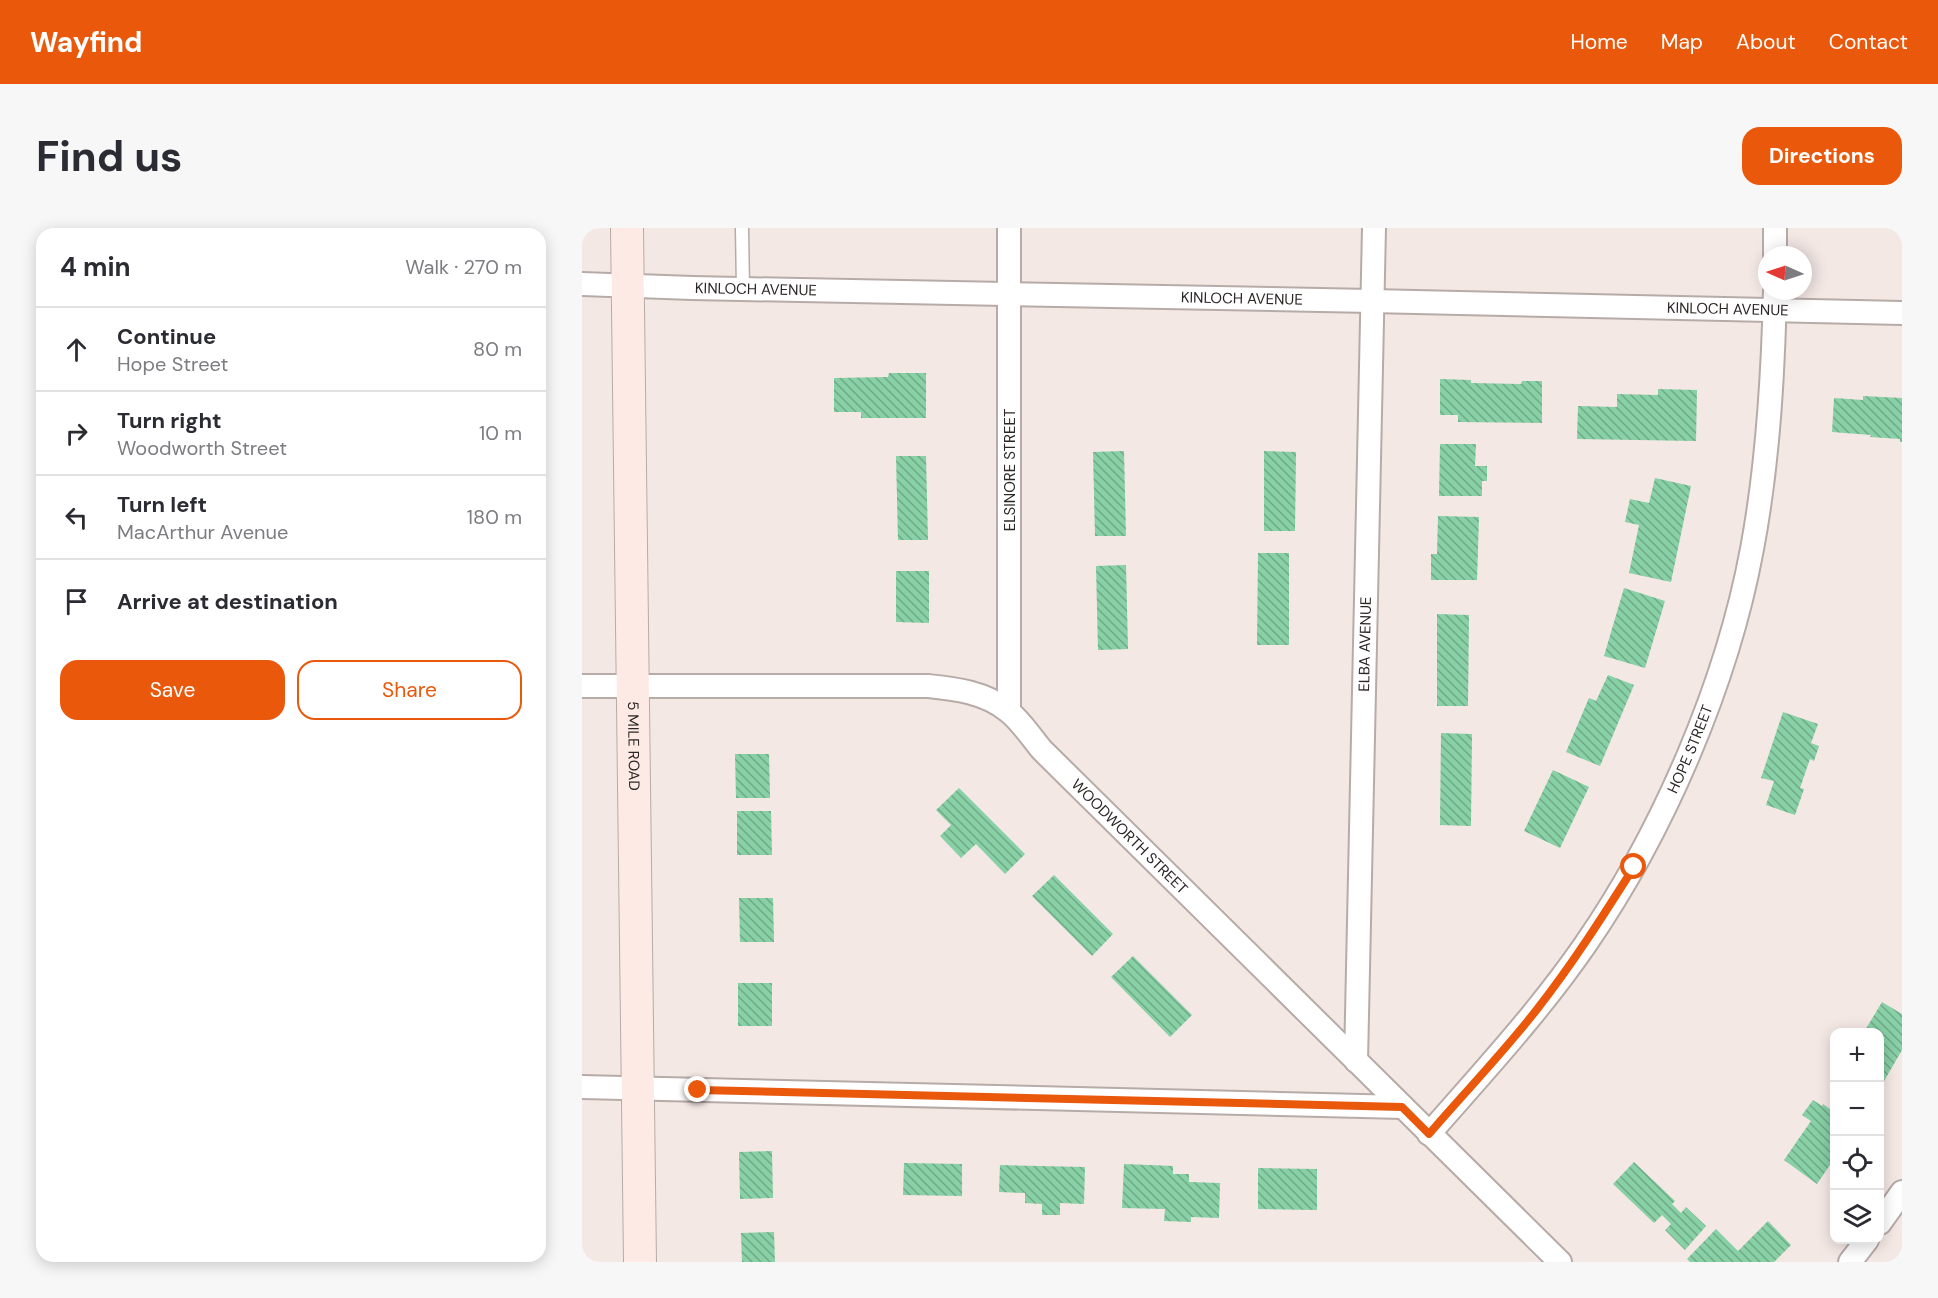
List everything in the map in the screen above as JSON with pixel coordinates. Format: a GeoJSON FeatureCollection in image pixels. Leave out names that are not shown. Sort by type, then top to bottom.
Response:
{"type":"FeatureCollection","features":[{"type":"Feature","properties":{"kind":"main road","name":"5 MILE ROAD"},"geometry":{"type":"LineString","coordinates":[[627,228],[640,1262]]}},
{"type":"Feature","properties":{"kind":"street","name":"ELSINORE STREET"},"geometry":{"type":"LineString","coordinates":[[1009,711],[1010,228]]}},
{"type":"Feature","properties":{"kind":"street","name":"ELBA AVENUE"},"geometry":{"type":"LineString","coordinates":[[1356,1061],[1374,228]]}},
{"type":"Feature","properties":{"kind":"street"},"geometry":{"type":"LineString","coordinates":[[1775,228],[1775,246]]}},
{"type":"Feature","properties":{"kind":"street","name":"KINLOCH AVENUE"},"geometry":{"type":"LineString","coordinates":[[582,284],[628,287],[1371,300],[1774,301],[1902,313]]}},
{"type":"Feature","properties":{"kind":"street","name":"HOPE STREET"},"geometry":{"type":"LineString","coordinates":[[1429,1134],[1504,1050],[1585,945],[1634,867],[1677,781],[1723,660],[1752,550],[1766,456],[1774,301]]}},
{"type":"Feature","properties":{"kind":"street","name":"WOODWORTH STREET"},"geometry":{"type":"LineString","coordinates":[[582,686],[928,686],[963,690],[989,699],[1009,711],[1042,750],[1560,1262]]}},
{"type":"Feature","properties":{"kind":"street"},"geometry":{"type":"LineString","coordinates":[[582,1087],[1402,1107]]}},
{"type":"Feature","properties":{"kind":"street"},"geometry":{"type":"LineString","coordinates":[[1884,1217],[1902,1192]]}},
{"type":"Feature","properties":{"kind":"street"},"geometry":{"type":"LineString","coordinates":[[1850,1262],[1863,1244]]}},
{"type":"Feature","properties":{"kind":"lane"},"geometry":{"type":"LineString","coordinates":[[742,228],[743,289]]}},
{"type":"Feature","properties":{"kind":"building"},"geometry":{"type":"Polygon","coordinates":[[[889,373],[926,373],[926,418],[861,418],[861,412],[834,412],[834,378],[888,377],[889,373]]]}},
{"type":"Feature","properties":{"kind":"building"},"geometry":{"type":"Polygon","coordinates":[[[1440,379],[1471,380],[1471,383],[1521,384],[1522,381],[1542,381],[1542,423],[1458,422],[1458,415],[1440,415],[1440,379]]]}},
{"type":"Feature","properties":{"kind":"building"},"geometry":{"type":"Polygon","coordinates":[[[1658,389],[1697,390],[1696,441],[1577,439],[1578,406],[1617,407],[1617,394],[1658,395],[1658,389]]]}},
{"type":"Feature","properties":{"kind":"building"},"geometry":{"type":"Polygon","coordinates":[[[1863,396],[1902,398],[1902,442],[1900,439],[1832,432],[1834,398],[1863,400],[1863,396]]]}},
{"type":"Feature","properties":{"kind":"building"},"geometry":{"type":"Polygon","coordinates":[[[1440,444],[1476,444],[1475,466],[1487,466],[1487,481],[1482,481],[1482,496],[1439,496],[1440,444]]]}},
{"type":"Feature","properties":{"kind":"building"},"geometry":{"type":"Polygon","coordinates":[[[1124,451],[1126,536],[1095,536],[1093,452],[1124,451]]]}},
{"type":"Feature","properties":{"kind":"building"},"geometry":{"type":"Polygon","coordinates":[[[1264,451],[1296,452],[1295,531],[1264,531],[1264,451]]]}},
{"type":"Feature","properties":{"kind":"building"},"geometry":{"type":"Polygon","coordinates":[[[896,456],[926,456],[928,540],[898,540],[896,456]]]}},
{"type":"Feature","properties":{"kind":"building"},"geometry":{"type":"Polygon","coordinates":[[[1655,478],[1691,486],[1671,582],[1629,573],[1639,525],[1625,522],[1630,499],[1649,503],[1655,478]]]}},
{"type":"Feature","properties":{"kind":"building"},"geometry":{"type":"Polygon","coordinates":[[[1438,516],[1479,517],[1477,580],[1431,580],[1431,554],[1437,554],[1438,516]]]}},
{"type":"Feature","properties":{"kind":"building"},"geometry":{"type":"Polygon","coordinates":[[[1258,553],[1289,553],[1289,645],[1257,645],[1258,553]]]}},
{"type":"Feature","properties":{"kind":"building"},"geometry":{"type":"Polygon","coordinates":[[[1126,565],[1128,649],[1098,650],[1096,566],[1126,565]]]}},
{"type":"Feature","properties":{"kind":"building"},"geometry":{"type":"Polygon","coordinates":[[[896,571],[929,571],[929,623],[896,622],[896,571]]]}},
{"type":"Feature","properties":{"kind":"building"},"geometry":{"type":"Polygon","coordinates":[[[1624,588],[1665,601],[1645,668],[1604,656],[1624,588]]]}},
{"type":"Feature","properties":{"kind":"building"},"geometry":{"type":"Polygon","coordinates":[[[1437,614],[1469,615],[1468,706],[1437,706],[1437,614]]]}},
{"type":"Feature","properties":{"kind":"building"},"geometry":{"type":"Polygon","coordinates":[[[1608,675],[1634,685],[1600,766],[1566,752],[1589,698],[1596,701],[1608,675]]]}},
{"type":"Feature","properties":{"kind":"building"},"geometry":{"type":"Polygon","coordinates":[[[1783,712],[1818,724],[1811,743],[1819,746],[1814,761],[1810,759],[1800,788],[1804,789],[1795,815],[1766,805],[1774,781],[1761,778],[1783,712]]]}},
{"type":"Feature","properties":{"kind":"building"},"geometry":{"type":"Polygon","coordinates":[[[1441,733],[1472,734],[1471,826],[1440,825],[1441,733]]]}},
{"type":"Feature","properties":{"kind":"building"},"geometry":{"type":"Polygon","coordinates":[[[735,754],[769,754],[770,798],[736,798],[735,754]]]}},
{"type":"Feature","properties":{"kind":"building"},"geometry":{"type":"Polygon","coordinates":[[[1553,770],[1589,787],[1560,848],[1524,831],[1553,770]]]}},
{"type":"Feature","properties":{"kind":"building"},"geometry":{"type":"Polygon","coordinates":[[[959,788],[1025,854],[1005,874],[976,844],[961,858],[940,836],[951,825],[936,810],[959,788]]]}},
{"type":"Feature","properties":{"kind":"building"},"geometry":{"type":"Polygon","coordinates":[[[737,811],[771,811],[772,855],[737,855],[737,811]]]}},
{"type":"Feature","properties":{"kind":"building"},"geometry":{"type":"Polygon","coordinates":[[[1054,875],[1113,934],[1092,956],[1032,896],[1054,875]]]}},
{"type":"Feature","properties":{"kind":"building"},"geometry":{"type":"Polygon","coordinates":[[[739,898],[773,898],[774,942],[740,942],[739,898]]]}},
{"type":"Feature","properties":{"kind":"building"},"geometry":{"type":"Polygon","coordinates":[[[1133,956],[1192,1015],[1170,1037],[1111,977],[1133,956]]]}},
{"type":"Feature","properties":{"kind":"building"},"geometry":{"type":"Polygon","coordinates":[[[738,983],[772,983],[772,1026],[738,1026],[738,983]]]}},
{"type":"Feature","properties":{"kind":"building"},"geometry":{"type":"Polygon","coordinates":[[[1882,1002],[1902,1014],[1902,1050],[1884,1081],[1884,1028],[1866,1028],[1882,1002]]]}},
{"type":"Feature","properties":{"kind":"building"},"geometry":{"type":"Polygon","coordinates":[[[1813,1100],[1830,1109],[1830,1165],[1817,1184],[1784,1160],[1811,1121],[1802,1115],[1813,1100]]]}},
{"type":"Feature","properties":{"kind":"building"},"geometry":{"type":"Polygon","coordinates":[[[772,1151],[773,1198],[740,1199],[739,1152],[772,1151]]]}},
{"type":"Feature","properties":{"kind":"building"},"geometry":{"type":"Polygon","coordinates":[[[1634,1162],[1675,1201],[1672,1204],[1681,1213],[1686,1207],[1706,1226],[1685,1250],[1665,1230],[1671,1224],[1662,1215],[1654,1223],[1613,1184],[1634,1162]]]}},
{"type":"Feature","properties":{"kind":"building"},"geometry":{"type":"Polygon","coordinates":[[[904,1163],[962,1164],[962,1196],[903,1195],[904,1163]]]}},
{"type":"Feature","properties":{"kind":"building"},"geometry":{"type":"Polygon","coordinates":[[[1124,1164],[1173,1166],[1173,1174],[1189,1174],[1189,1182],[1220,1183],[1219,1218],[1191,1217],[1191,1222],[1164,1221],[1165,1209],[1122,1208],[1124,1164]]]}},
{"type":"Feature","properties":{"kind":"building"},"geometry":{"type":"Polygon","coordinates":[[[1000,1165],[1085,1167],[1084,1204],[1060,1203],[1060,1215],[1042,1215],[1042,1204],[1025,1203],[1025,1193],[999,1192],[1000,1165]]]}},
{"type":"Feature","properties":{"kind":"building"},"geometry":{"type":"Polygon","coordinates":[[[1258,1168],[1317,1169],[1317,1210],[1258,1209],[1258,1168]]]}},
{"type":"Feature","properties":{"kind":"building"},"geometry":{"type":"Polygon","coordinates":[[[1768,1221],[1791,1245],[1774,1262],[1690,1262],[1687,1259],[1716,1229],[1738,1251],[1768,1221]]]}},
{"type":"Feature","properties":{"kind":"building"},"geometry":{"type":"Polygon","coordinates":[[[774,1232],[775,1262],[742,1262],[741,1233],[774,1232]]]}},
{"type":"Feature","properties":{"kind":"route"},"geometry":{"type":"LineString","coordinates":[[698,1090],[1402,1107],[1429,1134],[1537,1010],[1585,945],[1634,867]]}}]}
